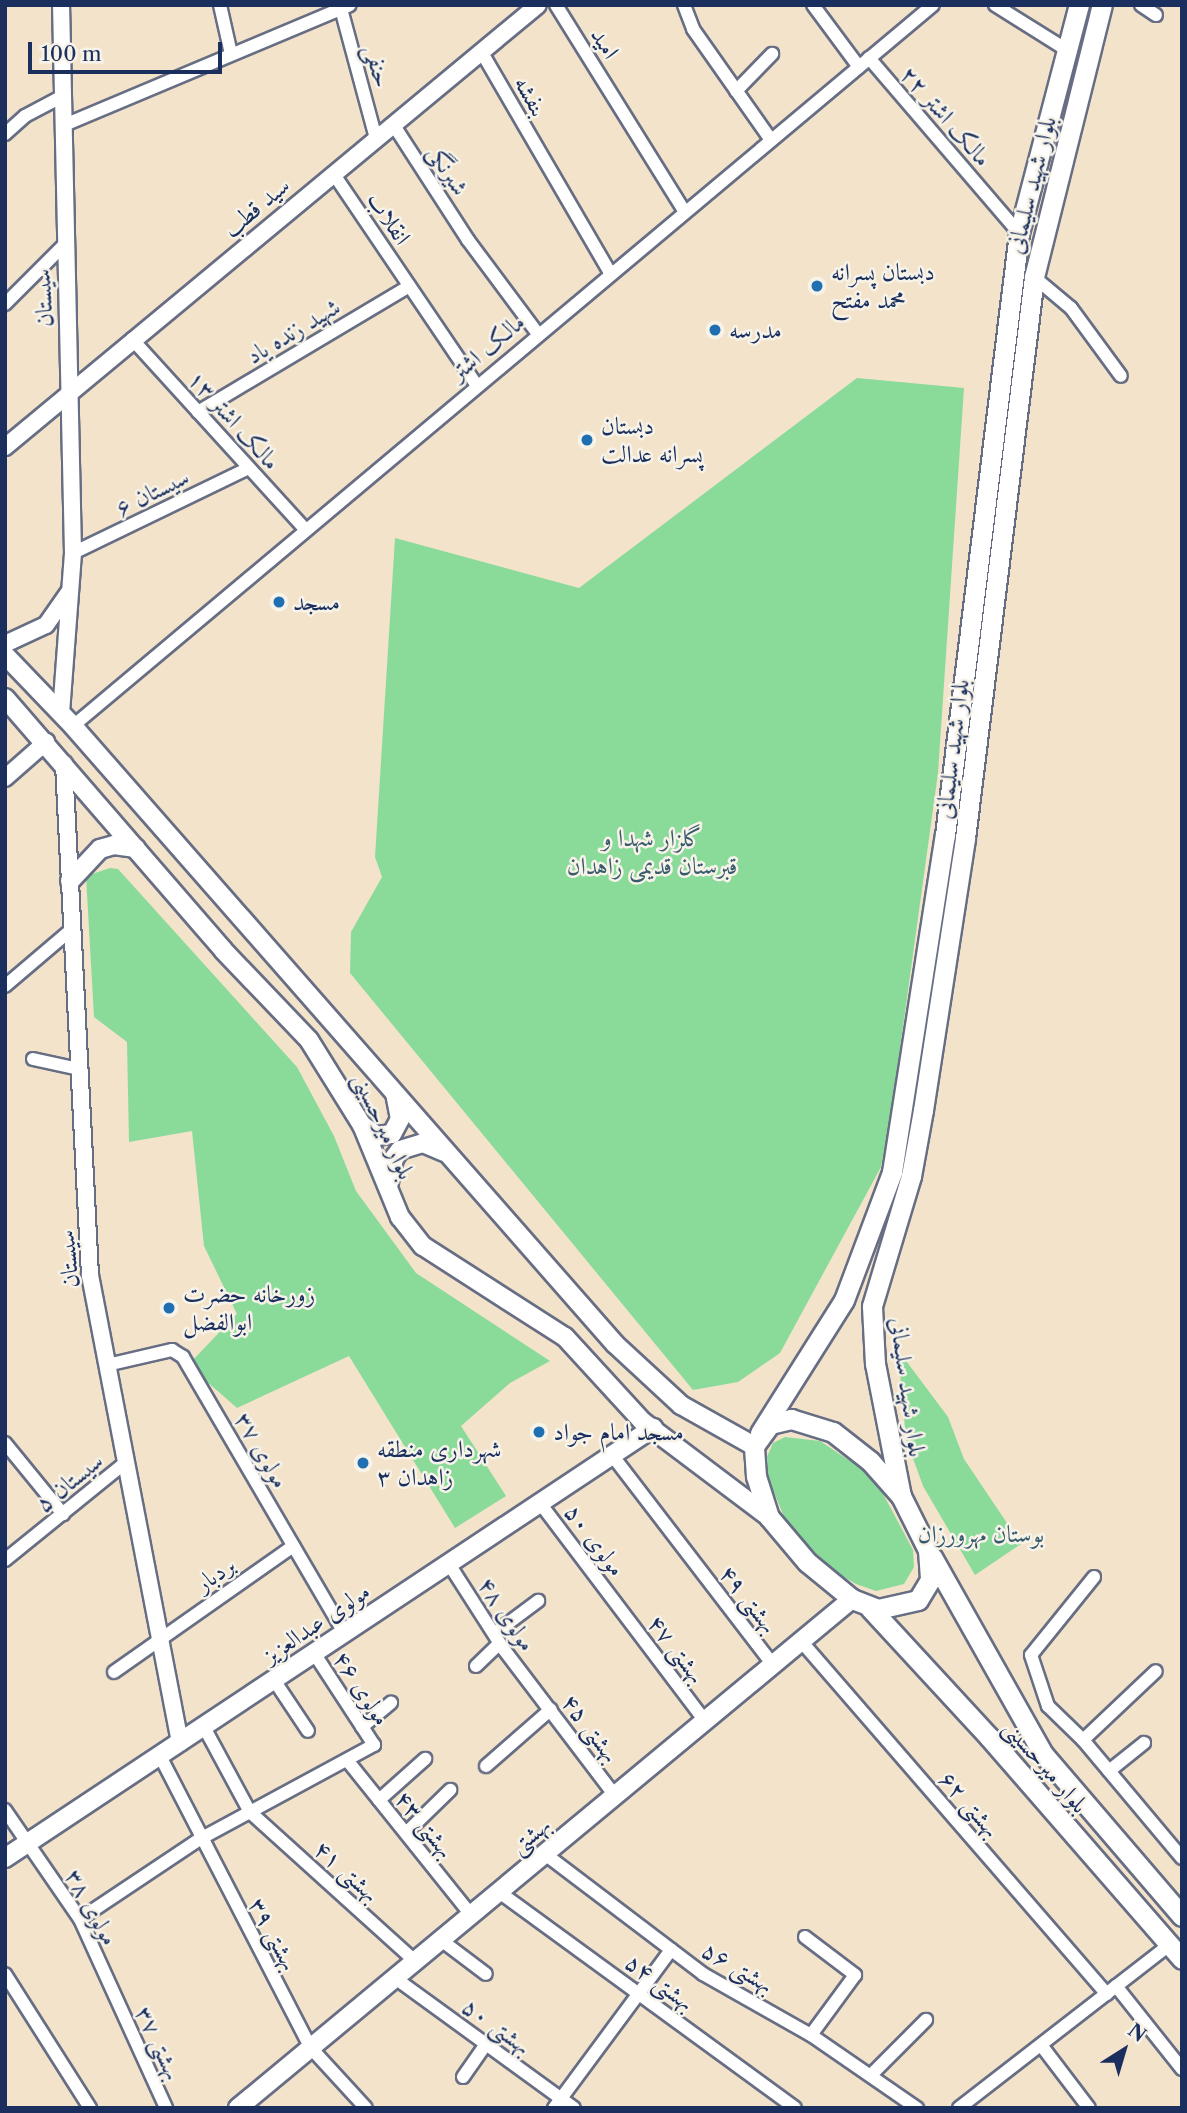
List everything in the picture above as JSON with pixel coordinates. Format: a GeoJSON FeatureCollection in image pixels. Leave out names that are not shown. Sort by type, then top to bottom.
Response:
{"type":"FeatureCollection","features":[{"type":"Feature","properties":{"kind":"main road","name":"بلوار شهید سلیمانی"},"geometry":{"type":"LineString","coordinates":[[901,1496],[875,1364],[872,1306],[911,1177],[923,1110],[965,838],[1034,278],[1101,5]]}},
{"type":"Feature","properties":{"kind":"main road","name":"بلوار شهید سلیمانی"},"geometry":{"type":"LineString","coordinates":[[757,1439],[844,1300],[892,1172],[945,835],[1019,233],[1077,9]]}},
{"type":"Feature","properties":{"kind":"main road","name":"بلوار میرحسینی"},"geometry":{"type":"LineString","coordinates":[[5,656],[67,720],[447,1153],[657,1386],[757,1439]]}},
{"type":"Feature","properties":{"kind":"main road","name":"بلوار میرحسینی"},"geometry":{"type":"LineString","coordinates":[[5,698],[46,742],[223,950],[309,1040],[362,1125],[387,1192],[423,1246],[565,1337],[653,1429],[769,1517],[807,1562],[861,1604],[989,1737],[1176,1952]]}},
{"type":"Feature","properties":{"kind":"main road"},"geometry":{"type":"LineString","coordinates":[[70,881],[100,849],[114,845],[136,848]]}},
{"type":"Feature","properties":{"kind":"main road"},"geometry":{"type":"LineString","coordinates":[[362,1125],[377,1136],[393,1134],[400,1119],[395,1094]]}},
{"type":"Feature","properties":{"kind":"main road"},"geometry":{"type":"LineString","coordinates":[[387,1192],[390,1170],[400,1150],[424,1143],[447,1153]]}},
{"type":"Feature","properties":{"kind":"main road"},"geometry":{"type":"LineString","coordinates":[[769,1517],[756,1476],[757,1439],[770,1424],[790,1419],[820,1424],[870,1461],[901,1496]]}},
{"type":"Feature","properties":{"kind":"main road","name":"مولوی عبدالعزیز"},"geometry":{"type":"LineString","coordinates":[[5,1858],[653,1429]]}},
{"type":"Feature","properties":{"kind":"main road","name":"بلوار میرحسینی"},"geometry":{"type":"LineString","coordinates":[[901,1496],[928,1550],[1043,1754],[1182,1916]]}},
{"type":"Feature","properties":{"kind":"main road"},"geometry":{"type":"LineString","coordinates":[[861,1604],[895,1608],[918,1600],[930,1580],[928,1550]]}},
{"type":"Feature","properties":{"kind":"main road","name":"بهشتی"},"geometry":{"type":"LineString","coordinates":[[238,2108],[801,1641],[861,1604]]}},
{"type":"Feature","properties":{"kind":"street","name":"سیستان"},"geometry":{"type":"LineString","coordinates":[[61,5],[63,246],[70,394],[73,553],[67,720]]}},
{"type":"Feature","properties":{"kind":"street"},"geometry":{"type":"LineString","coordinates":[[220,5],[231,54]]}},
{"type":"Feature","properties":{"kind":"street","name":"سید قطب"},"geometry":{"type":"LineString","coordinates":[[5,447],[538,5]]}},
{"type":"Feature","properties":{"kind":"street","name":"امید"},"geometry":{"type":"LineString","coordinates":[[556,5],[685,212]]}},
{"type":"Feature","properties":{"kind":"street"},"geometry":{"type":"LineString","coordinates":[[684,5],[693,29],[771,140]]}},
{"type":"Feature","properties":{"kind":"street"},"geometry":{"type":"LineString","coordinates":[[813,5],[859,67]]}},
{"type":"Feature","properties":{"kind":"street"},"geometry":{"type":"LineString","coordinates":[[995,5],[1067,50]]}},
{"type":"Feature","properties":{"kind":"street"},"geometry":{"type":"LineString","coordinates":[[1141,5],[1156,15]]}},
{"type":"Feature","properties":{"kind":"street"},"geometry":{"type":"LineString","coordinates":[[62,126],[344,7]]}},
{"type":"Feature","properties":{"kind":"street","name":"حنفی"},"geometry":{"type":"LineString","coordinates":[[344,7],[376,138]]}},
{"type":"Feature","properties":{"kind":"street","name":"مالک اشتر"},"geometry":{"type":"LineString","coordinates":[[67,720],[305,529],[859,67],[925,8]]}},
{"type":"Feature","properties":{"kind":"street","name":"بنفشه"},"geometry":{"type":"LineString","coordinates":[[481,51],[611,274]]}},
{"type":"Feature","properties":{"kind":"street"},"geometry":{"type":"LineString","coordinates":[[736,91],[772,54]]}},
{"type":"Feature","properties":{"kind":"street","name":"مالک اشتر ۲۲"},"geometry":{"type":"LineString","coordinates":[[869,58],[1019,233]]}},
{"type":"Feature","properties":{"kind":"street"},"geometry":{"type":"LineString","coordinates":[[5,134],[25,116],[61,97]]}},
{"type":"Feature","properties":{"kind":"street","name":"شیرنگی"},"geometry":{"type":"LineString","coordinates":[[393,124],[468,240],[538,334]]}},
{"type":"Feature","properties":{"kind":"street","name":"انقلاب"},"geometry":{"type":"LineString","coordinates":[[333,173],[477,386]]}},
{"type":"Feature","properties":{"kind":"street"},"geometry":{"type":"LineString","coordinates":[[5,304],[63,246]]}},
{"type":"Feature","properties":{"kind":"street"},"geometry":{"type":"LineString","coordinates":[[1034,278],[1071,307],[1121,376]]}},
{"type":"Feature","properties":{"kind":"street","name":"شهید زنده یاد"},"geometry":{"type":"LineString","coordinates":[[198,412],[409,286]]}},
{"type":"Feature","properties":{"kind":"street","name":"مالک اشتر ۱۳"},"geometry":{"type":"LineString","coordinates":[[132,339],[305,529]]}},
{"type":"Feature","properties":{"kind":"street","name":"سیستان ۶"},"geometry":{"type":"LineString","coordinates":[[73,553],[249,468]]}},
{"type":"Feature","properties":{"kind":"street","name":"سیستان"},"geometry":{"type":"LineString","coordinates":[[5,644],[46,625],[71,587]]}},
{"type":"Feature","properties":{"kind":"street"},"geometry":{"type":"LineString","coordinates":[[5,778],[46,742]]}},
{"type":"Feature","properties":{"kind":"street","name":"سیستان"},"geometry":{"type":"LineString","coordinates":[[64,764],[90,1275],[180,1742]]}},
{"type":"Feature","properties":{"kind":"street"},"geometry":{"type":"LineString","coordinates":[[5,986],[72,929]]}},
{"type":"Feature","properties":{"kind":"street"},"geometry":{"type":"LineString","coordinates":[[33,1059],[79,1069]]}},
{"type":"Feature","properties":{"kind":"street","name":"مولوی ۳۷"},"geometry":{"type":"LineString","coordinates":[[107,1365],[172,1350],[183,1357],[344,1633]]}},
{"type":"Feature","properties":{"kind":"street"},"geometry":{"type":"LineString","coordinates":[[5,1443],[63,1514]]}},
{"type":"Feature","properties":{"kind":"street","name":"بهشتی ۴۹"},"geometry":{"type":"LineString","coordinates":[[612,1455],[773,1665]]}},
{"type":"Feature","properties":{"kind":"street","name":"سیستان ۵"},"geometry":{"type":"LineString","coordinates":[[5,1560],[126,1462]]}},
{"type":"Feature","properties":{"kind":"street","name":"مولوی ۵۰"},"geometry":{"type":"LineString","coordinates":[[540,1503],[616,1603]]}},
{"type":"Feature","properties":{"kind":"street","name":"بردبار"},"geometry":{"type":"LineString","coordinates":[[114,1672],[160,1637],[293,1546]]}},
{"type":"Feature","properties":{"kind":"street","name":"مولوی ۴۸"},"geometry":{"type":"LineString","coordinates":[[449,1564],[532,1686]]}},
{"type":"Feature","properties":{"kind":"street"},"geometry":{"type":"LineString","coordinates":[[1094,1577],[1031,1655],[1048,1706],[1177,1842],[1182,1858]]}},
{"type":"Feature","properties":{"kind":"street"},"geometry":{"type":"LineString","coordinates":[[476,1666],[498,1638],[538,1601]]}},
{"type":"Feature","properties":{"kind":"street","name":"بهشتی ۴۷"},"geometry":{"type":"LineString","coordinates":[[616,1603],[705,1721]]}},
{"type":"Feature","properties":{"kind":"street","name":"بهشتی ۶۲"},"geometry":{"type":"LineString","coordinates":[[801,1641],[1182,2069]]}},
{"type":"Feature","properties":{"kind":"street","name":"مولوی ۴۶"},"geometry":{"type":"LineString","coordinates":[[314,1653],[374,1745],[346,1760]]}},
{"type":"Feature","properties":{"kind":"street"},"geometry":{"type":"LineString","coordinates":[[1083,1740],[1156,1671]]}},
{"type":"Feature","properties":{"kind":"street"},"geometry":{"type":"LineString","coordinates":[[274,1680],[308,1731]]}},
{"type":"Feature","properties":{"kind":"street","name":"بهشتی ۴۵"},"geometry":{"type":"LineString","coordinates":[[532,1686],[615,1796]]}},
{"type":"Feature","properties":{"kind":"street"},"geometry":{"type":"LineString","coordinates":[[362,1727],[391,1703]]}},
{"type":"Feature","properties":{"kind":"street"},"geometry":{"type":"LineString","coordinates":[[486,1766],[551,1709]]}},
{"type":"Feature","properties":{"kind":"street","name":"بهشتی ۴۱"},"geometry":{"type":"LineString","coordinates":[[204,1727],[250,1812],[415,1961]]}},
{"type":"Feature","properties":{"kind":"street"},"geometry":{"type":"LineString","coordinates":[[1109,1771],[1144,1743]]}},
{"type":"Feature","properties":{"kind":"street","name":"بهشتی ۳۹"},"geometry":{"type":"LineString","coordinates":[[160,1756],[200,1839],[310,2048],[366,2108]]}},
{"type":"Feature","properties":{"kind":"street"},"geometry":{"type":"LineString","coordinates":[[379,1800],[425,1759]]}},
{"type":"Feature","properties":{"kind":"street"},"geometry":{"type":"LineString","coordinates":[[80,1919],[200,1839],[346,1760]]}},
{"type":"Feature","properties":{"kind":"street","name":"بهشتی ۴۳"},"geometry":{"type":"LineString","coordinates":[[346,1760],[471,1915]]}},
{"type":"Feature","properties":{"kind":"street"},"geometry":{"type":"LineString","coordinates":[[406,1832],[450,1790]]}},
{"type":"Feature","properties":{"kind":"street","name":"مولوی ۳۸"},"geometry":{"type":"LineString","coordinates":[[5,1810],[80,1919],[114,1996]]}},
{"type":"Feature","properties":{"kind":"street","name":"بهشتی ۵۶"},"geometry":{"type":"LineString","coordinates":[[545,1854],[703,1974],[811,2035],[917,2108]]}},
{"type":"Feature","properties":{"kind":"street","name":"بهشتی ۵۴"},"geometry":{"type":"LineString","coordinates":[[499,1892],[795,2108]]}},
{"type":"Feature","properties":{"kind":"street"},"geometry":{"type":"LineString","coordinates":[[805,1937],[855,1975],[811,2035]]}},
{"type":"Feature","properties":{"kind":"street"},"geometry":{"type":"LineString","coordinates":[[441,1940],[486,1974]]}},
{"type":"Feature","properties":{"kind":"street"},"geometry":{"type":"LineString","coordinates":[[558,2103],[671,1950]]}},
{"type":"Feature","properties":{"kind":"street"},"geometry":{"type":"LineString","coordinates":[[959,2108],[1111,1990],[1176,1952]]}},
{"type":"Feature","properties":{"kind":"street"},"geometry":{"type":"LineString","coordinates":[[5,1974],[90,2108]]}},
{"type":"Feature","properties":{"kind":"street","name":"بهشتی ۵۰"},"geometry":{"type":"LineString","coordinates":[[395,1978],[486,2044],[558,2103],[574,2108]]}},
{"type":"Feature","properties":{"kind":"street","name":"بهشتی ۳۷"},"geometry":{"type":"LineString","coordinates":[[114,1996],[166,2108]]}},
{"type":"Feature","properties":{"kind":"street"},"geometry":{"type":"LineString","coordinates":[[871,2075],[926,2020]]}},
{"type":"Feature","properties":{"kind":"street"},"geometry":{"type":"LineString","coordinates":[[463,2077],[486,2044]]}},
{"type":"Feature","properties":{"kind":"street"},"geometry":{"type":"LineString","coordinates":[[1041,2045],[1089,2108]]}},
{"type":"Feature","properties":{"kind":"green space","name":"گلزار شهدا و قبرستان قدیمی زاهدان"},"geometry":{"type":"Polygon","coordinates":[[[857,378],[964,388],[938,773],[890,1121],[881,1167],[780,1353],[738,1382],[693,1390],[350,973],[351,932],[382,877],[375,857],[395,538],[579,588],[857,378]]]}},
{"type":"Feature","properties":{"kind":"green space"},"geometry":{"type":"Polygon","coordinates":[[[110,868],[118,869],[297,1067],[334,1136],[356,1191],[416,1273],[550,1361],[510,1383],[461,1426],[506,1496],[455,1528],[349,1356],[237,1408],[188,1365],[237,1314],[204,1246],[192,1131],[129,1142],[127,1042],[94,1017],[86,876],[110,868]]]}},
{"type":"Feature","properties":{"kind":"green space","name":"بوستان مهرورزان"},"geometry":{"type":"Polygon","coordinates":[[[898,1350],[948,1417],[964,1459],[1021,1544],[975,1575],[923,1486],[906,1439],[898,1350]]]}},
{"type":"Feature","properties":{"kind":"green space"},"geometry":{"type":"Polygon","coordinates":[[[785,1437],[820,1441],[859,1467],[881,1490],[913,1550],[914,1567],[904,1584],[876,1591],[856,1584],[834,1571],[797,1535],[785,1519],[768,1478],[767,1457],[773,1443],[785,1437]]]}},
{"type":"Feature","properties":{"kind":"place","name":"دبستان پسرانه محمد مفتح"},"geometry":{"type":"Point","coordinates":[817,286]}},
{"type":"Feature","properties":{"kind":"place","name":"مدرسه"},"geometry":{"type":"Point","coordinates":[715,330]}},
{"type":"Feature","properties":{"kind":"place","name":"دبستان پسرانه عدالت"},"geometry":{"type":"Point","coordinates":[587,440]}},
{"type":"Feature","properties":{"kind":"place","name":"مسجد"},"geometry":{"type":"Point","coordinates":[279,602]}},
{"type":"Feature","properties":{"kind":"place","name":"زورخانه حضرت ابوالفضل"},"geometry":{"type":"Point","coordinates":[169,1308]}},
{"type":"Feature","properties":{"kind":"place","name":"مسجد امام جواد"},"geometry":{"type":"Point","coordinates":[539,1432]}},
{"type":"Feature","properties":{"kind":"place","name":"شهرداری منطقه ۳ زاهدان"},"geometry":{"type":"Point","coordinates":[363,1463]}}]}
